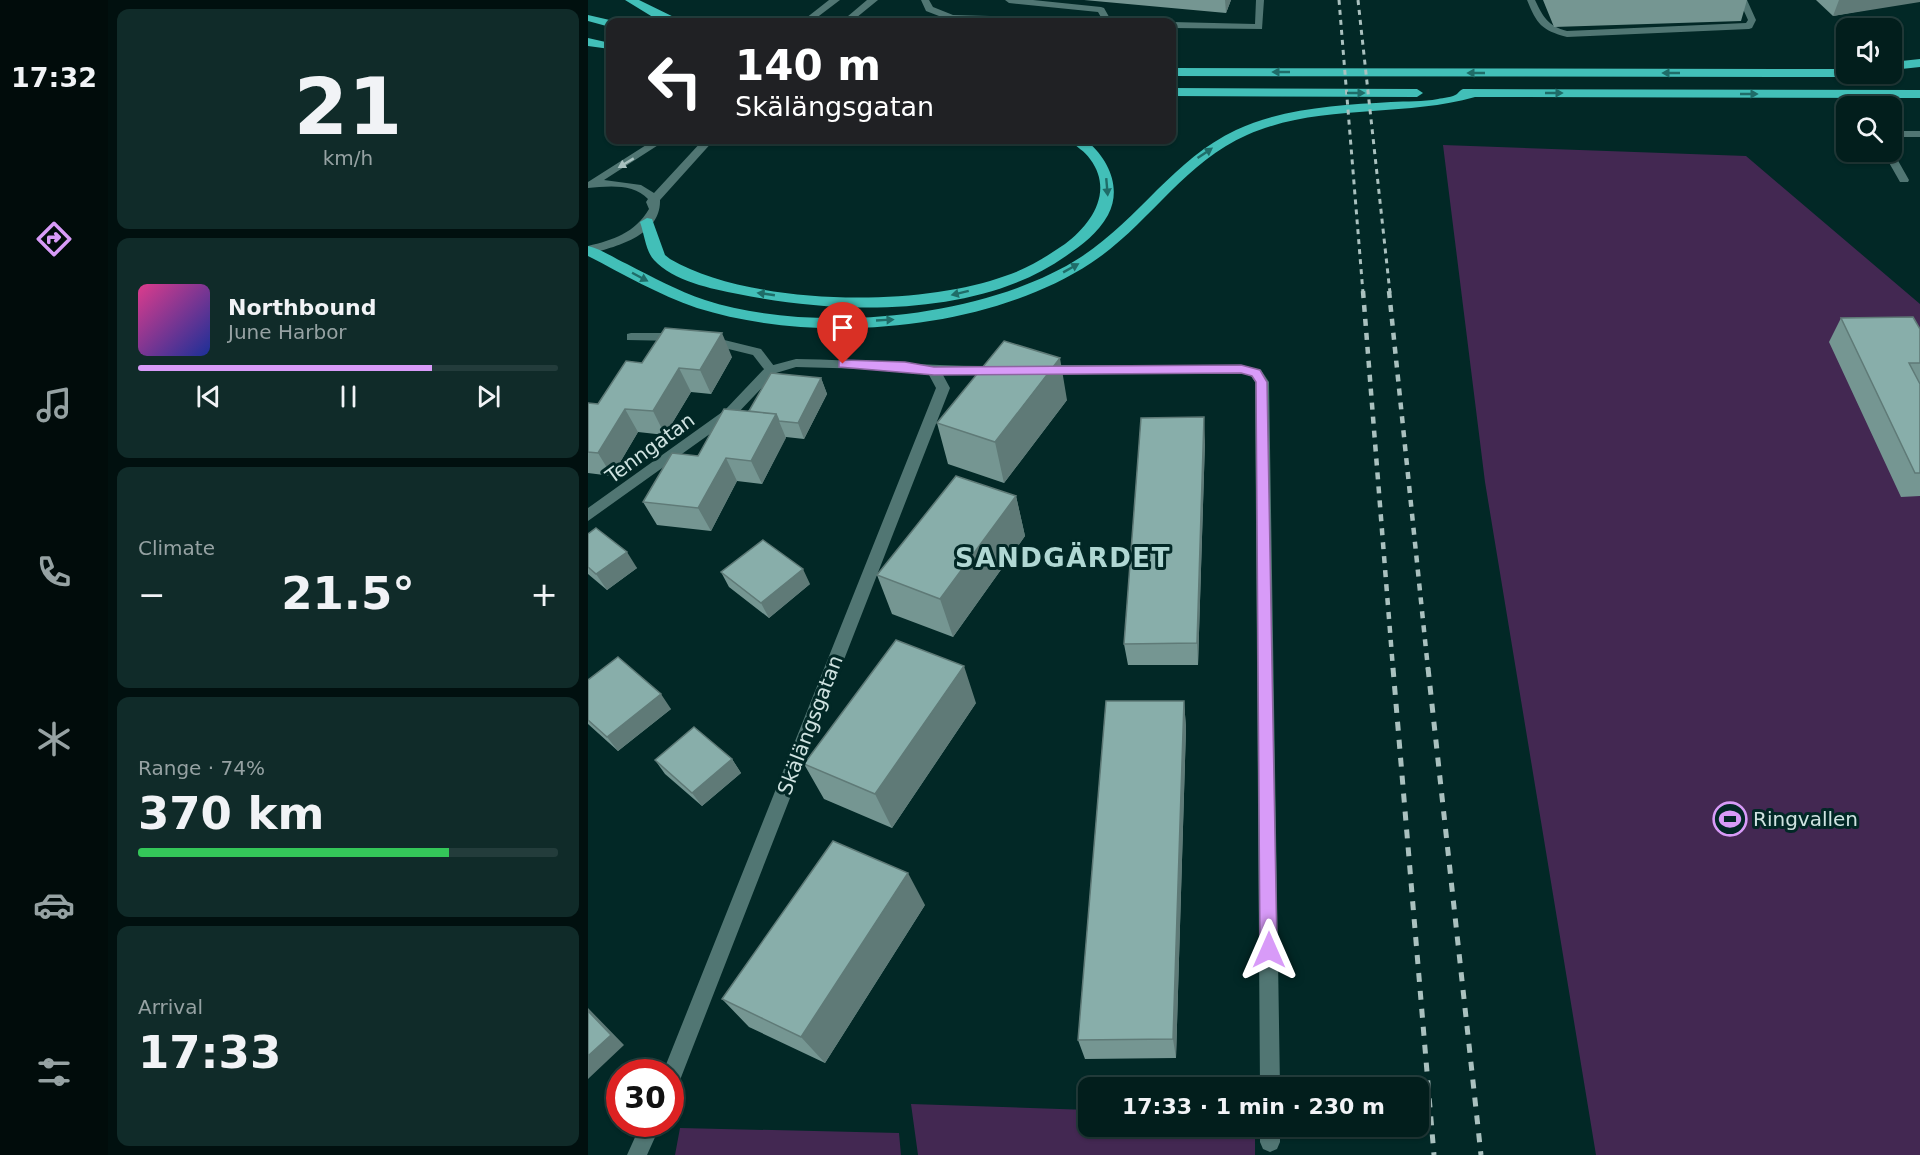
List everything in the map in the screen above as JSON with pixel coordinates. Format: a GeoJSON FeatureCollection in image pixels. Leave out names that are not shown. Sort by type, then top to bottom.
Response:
{"type":"FeatureCollection","features":[{"type":"Feature","properties":{"kind":"highway"},"geometry":{"type":"LineString","coordinates":[[631,0],[664,18]]}},
{"type":"Feature","properties":{"kind":"highway"},"geometry":{"type":"LineString","coordinates":[[588,18],[606,22]]}},
{"type":"Feature","properties":{"kind":"highway"},"geometry":{"type":"LineString","coordinates":[[588,42],[606,45]]}},
{"type":"Feature","properties":{"kind":"highway"},"geometry":{"type":"LineString","coordinates":[[1902,65],[1920,63]]}},
{"type":"Feature","properties":{"kind":"highway"},"geometry":{"type":"LineString","coordinates":[[1176,72],[1836,72]]}},
{"type":"Feature","properties":{"kind":"highway"},"geometry":{"type":"LineString","coordinates":[[1902,73],[1920,73]]}},
{"type":"Feature","properties":{"kind":"highway"},"geometry":{"type":"LineString","coordinates":[[1176,92],[1920,94]]}},
{"type":"Feature","properties":{"kind":"highway"},"geometry":{"type":"LineString","coordinates":[[588,250],[660,287],[702,304],[758,316],[888,321],[961,310],[1008,298],[1085,261],[1122,232],[1197,158],[1241,132],[1305,114],[1437,103],[1475,93]]}},
{"type":"Feature","properties":{"kind":"highway"},"geometry":{"type":"LineString","coordinates":[[1781,94],[1849,104],[1920,106]]}},
{"type":"Feature","properties":{"kind":"highway"},"geometry":{"type":"LineString","coordinates":[[647,222],[664,262],[691,274],[742,290],[835,302],[883,302],[951,295],[1028,273],[1061,256],[1091,229],[1104,209],[1107,198],[1107,181],[1098,159],[1081,144]]}},
{"type":"Feature","properties":{"kind":"street"},"geometry":{"type":"LineString","coordinates":[[811,18],[835,0]]}},
{"type":"Feature","properties":{"kind":"street"},"geometry":{"type":"LineString","coordinates":[[852,18],[873,0]]}},
{"type":"Feature","properties":{"kind":"street"},"geometry":{"type":"LineString","coordinates":[[589,184],[654,144]]}},
{"type":"Feature","properties":{"kind":"street"},"geometry":{"type":"LineString","coordinates":[[652,202],[705,144]]}},
{"type":"Feature","properties":{"kind":"street"},"geometry":{"type":"LineString","coordinates":[[588,250],[612,244],[633,234],[647,222],[654,208],[651,196],[641,187],[623,182],[589,184]]}},
{"type":"Feature","properties":{"kind":"street"},"geometry":{"type":"LineString","coordinates":[[771,370],[796,363],[897,366],[934,371],[1241,369],[1256,373],[1262,382],[1270,1077]]}},
{"type":"Feature","properties":{"kind":"street","name":"Tenngatan"},"geometry":{"type":"LineString","coordinates":[[588,516],[730,413],[771,370]]}},
{"type":"Feature","properties":{"kind":"street","name":"Skälängsgatan"},"geometry":{"type":"LineString","coordinates":[[678,1059],[943,388],[934,371]]}},
{"type":"Feature","properties":{"kind":"street"},"geometry":{"type":"LineString","coordinates":[[637,1155],[645,1137]]}},
{"type":"Feature","properties":{"kind":"lane"},"geometry":{"type":"LineString","coordinates":[[925,0],[929,9],[952,18]]}},
{"type":"Feature","properties":{"kind":"lane"},"geometry":{"type":"LineString","coordinates":[[1009,0],[1101,10],[1104,18]]}},
{"type":"Feature","properties":{"kind":"lane"},"geometry":{"type":"LineString","coordinates":[[1176,25],[1258,27],[1260,0]]}},
{"type":"Feature","properties":{"kind":"lane"},"geometry":{"type":"LineString","coordinates":[[1531,0],[1541,23],[1547,30],[1567,34],[1749,26],[1752,20],[1743,0]]}},
{"type":"Feature","properties":{"kind":"lane"},"geometry":{"type":"LineString","coordinates":[[1902,134],[1920,134]]}},
{"type":"Feature","properties":{"kind":"lane"},"geometry":{"type":"LineString","coordinates":[[1894,162],[1904,180]]}},
{"type":"Feature","properties":{"kind":"lane"},"geometry":{"type":"LineString","coordinates":[[631,337],[690,338],[757,352],[771,370]]}},
{"type":"Feature","properties":{"kind":"shaded area","name":"Ringvallen"},"geometry":{"type":"Polygon","coordinates":[[[1443,145],[1746,156],[1920,304],[1920,1155],[1596,1155],[1485,482],[1443,145]]]}},
{"type":"Feature","properties":{"kind":"shaded area"},"geometry":{"type":"Polygon","coordinates":[[[911,1104],[1078,1110],[1078,1137],[1255,1137],[1255,1155],[918,1155],[911,1104]]]}},
{"type":"Feature","properties":{"kind":"shaded area"},"geometry":{"type":"Polygon","coordinates":[[[684,1128],[899,1133],[901,1155],[675,1155],[678,1137],[684,1137],[684,1128]]]}},
{"type":"Feature","properties":{"kind":"building"},"geometry":{"type":"Polygon","coordinates":[[[1913,317],[1920,329],[1920,363],[1909,363],[1920,384],[1920,473],[1915,473],[1841,318],[1913,317]]]}},
{"type":"Feature","properties":{"kind":"building"},"geometry":{"type":"Polygon","coordinates":[[[665,328],[722,333],[700,370],[679,368],[653,411],[625,409],[598,453],[588,452],[588,403],[598,404],[626,361],[642,363],[665,328]]]}},
{"type":"Feature","properties":{"kind":"building"},"geometry":{"type":"Polygon","coordinates":[[[1004,341],[1060,358],[995,442],[937,423],[1004,341]]]}},
{"type":"Feature","properties":{"kind":"building"},"geometry":{"type":"Polygon","coordinates":[[[771,373],[821,378],[798,423],[779,421],[776,414],[749,411],[771,373]]]}},
{"type":"Feature","properties":{"kind":"building"},"geometry":{"type":"Polygon","coordinates":[[[724,409],[776,414],[751,461],[726,458],[698,508],[643,502],[672,453],[698,456],[724,409]]]}},
{"type":"Feature","properties":{"kind":"building"},"geometry":{"type":"Polygon","coordinates":[[[1204,417],[1197,643],[1124,644],[1141,418],[1204,417]]]}},
{"type":"Feature","properties":{"kind":"building"},"geometry":{"type":"Polygon","coordinates":[[[956,476],[1016,496],[940,599],[877,575],[956,476]]]}},
{"type":"Feature","properties":{"kind":"building"},"geometry":{"type":"Polygon","coordinates":[[[596,528],[627,552],[596,574],[588,567],[588,534],[596,528]]]}},
{"type":"Feature","properties":{"kind":"building"},"geometry":{"type":"Polygon","coordinates":[[[763,540],[803,569],[761,603],[721,572],[763,540]]]}},
{"type":"Feature","properties":{"kind":"building"},"geometry":{"type":"Polygon","coordinates":[[[896,640],[964,666],[875,794],[804,764],[896,640]]]}},
{"type":"Feature","properties":{"kind":"building"},"geometry":{"type":"Polygon","coordinates":[[[618,657],[661,694],[607,737],[588,720],[588,680],[618,657]]]}},
{"type":"Feature","properties":{"kind":"building"},"geometry":{"type":"Polygon","coordinates":[[[1106,701],[1184,701],[1173,1039],[1078,1040],[1106,701]]]}},
{"type":"Feature","properties":{"kind":"building"},"geometry":{"type":"Polygon","coordinates":[[[694,727],[732,759],[692,793],[655,760],[694,727]]]}},
{"type":"Feature","properties":{"kind":"building"},"geometry":{"type":"Polygon","coordinates":[[[833,841],[908,873],[801,1037],[722,999],[833,841]]]}},
{"type":"Feature","properties":{"kind":"building"},"geometry":{"type":"Polygon","coordinates":[[[588,1011],[611,1035],[588,1056],[588,1011]]]}},
{"type":"Feature","properties":{"kind":"railway"},"geometry":{"type":"LineString","coordinates":[[1339,0],[1363,293]]}},
{"type":"Feature","properties":{"kind":"railway"},"geometry":{"type":"LineString","coordinates":[[1358,0],[1390,293]]}},
{"type":"Feature","properties":{"kind":"railway"},"geometry":{"type":"LineString","coordinates":[[1363,291],[1393,669]]}},
{"type":"Feature","properties":{"kind":"railway"},"geometry":{"type":"LineString","coordinates":[[1389,291],[1428,669]]}},
{"type":"Feature","properties":{"kind":"railway"},"geometry":{"type":"LineString","coordinates":[[1393,668],[1434,1155]]}},
{"type":"Feature","properties":{"kind":"railway"},"geometry":{"type":"LineString","coordinates":[[1428,668],[1481,1155]]}},
{"type":"Feature","properties":{"kind":"place","name":"Ringvallen"},"geometry":{"type":"Point","coordinates":[1730,819]}},
{"type":"Feature","properties":{"kind":"district","name":"SANDGÄRDET"},"geometry":{"type":"Point","coordinates":[1063,558]}},
{"type":"Feature","properties":{"kind":"route"},"geometry":{"type":"LineString","coordinates":[[843,364],[905,366],[934,371],[1116,368],[1241,369],[1256,373],[1262,382],[1269,950]]}}]}
